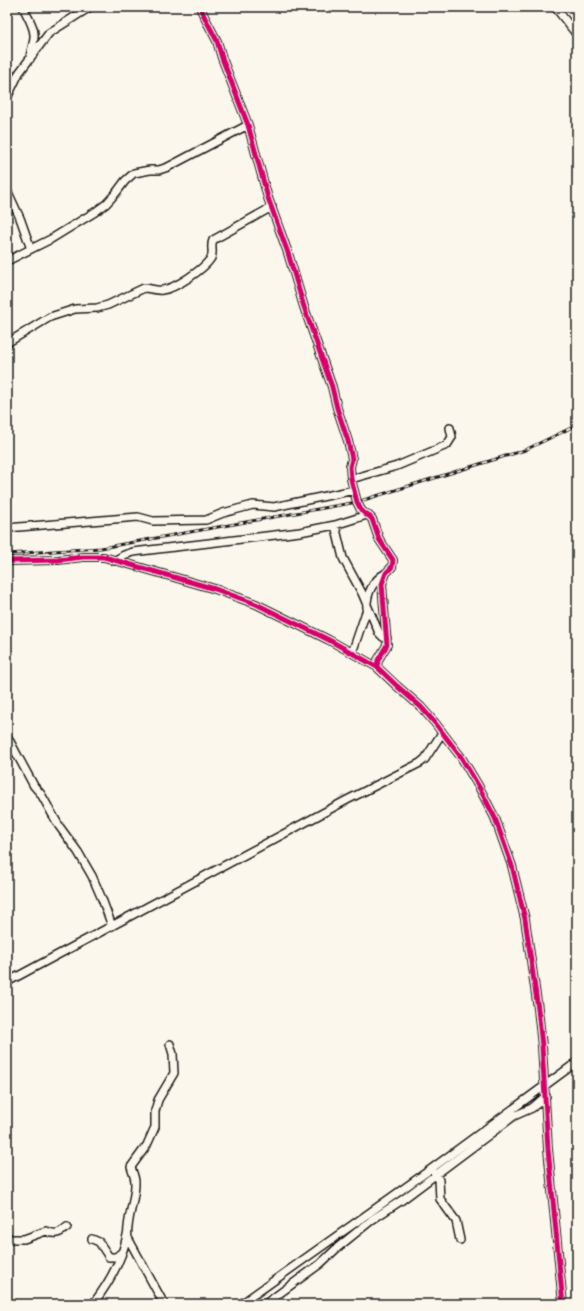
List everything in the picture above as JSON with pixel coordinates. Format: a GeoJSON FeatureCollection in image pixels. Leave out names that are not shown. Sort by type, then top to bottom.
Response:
{"type":"FeatureCollection","features":[{"type":"Feature","properties":{"kind":"street"},"geometry":{"type":"LineString","coordinates":[[23,7],[30,22],[34,37],[30,52],[30,59]]}},
{"type":"Feature","properties":{"kind":"street"},"geometry":{"type":"LineString","coordinates":[[7,98],[20,73],[49,33],[90,7]]}},
{"type":"Feature","properties":{"kind":"street"},"geometry":{"type":"LineString","coordinates":[[200,7],[217,41],[248,125],[268,198],[288,254],[306,314],[332,387],[352,459],[350,467],[351,479],[357,502],[361,510],[372,520],[379,539],[393,560],[392,567],[378,578],[369,594],[367,609],[352,653]]}},
{"type":"Feature","properties":{"kind":"street"},"geometry":{"type":"LineString","coordinates":[[555,7],[577,35]]}},
{"type":"Feature","properties":{"kind":"street"},"geometry":{"type":"LineString","coordinates":[[7,261],[51,239],[95,212],[111,199],[125,181],[134,173],[159,170],[168,167],[248,125]]}},
{"type":"Feature","properties":{"kind":"street"},"geometry":{"type":"LineString","coordinates":[[7,190],[20,218],[31,249]]}},
{"type":"Feature","properties":{"kind":"street"},"geometry":{"type":"LineString","coordinates":[[7,343],[50,317],[64,312],[75,309],[97,308],[108,305],[144,288],[159,291],[171,288],[197,271],[210,259],[212,256],[212,240],[272,207]]}},
{"type":"Feature","properties":{"kind":"street"},"geometry":{"type":"LineString","coordinates":[[351,479],[397,466],[447,445],[452,437],[450,428]]}},
{"type":"Feature","properties":{"kind":"street"},"geometry":{"type":"LineString","coordinates":[[7,528],[138,517],[153,520],[206,520],[223,513],[253,505],[274,506],[354,490]]}},
{"type":"Feature","properties":{"kind":"street"},"geometry":{"type":"LineString","coordinates":[[114,561],[133,552],[300,532],[335,525],[367,515]]}},
{"type":"Feature","properties":{"kind":"street"},"geometry":{"type":"LineString","coordinates":[[335,525],[343,558],[362,593],[379,633],[383,637],[387,638]]}},
{"type":"Feature","properties":{"kind":"street"},"geometry":{"type":"LineString","coordinates":[[7,561],[58,560],[83,557],[104,558],[215,589],[256,604],[377,667],[421,707],[461,757],[480,787],[494,818],[512,866],[520,898],[538,1009],[546,1096],[548,1149],[563,1304]]}},
{"type":"Feature","properties":{"kind":"street"},"geometry":{"type":"LineString","coordinates":[[377,667],[378,660],[387,645],[382,589],[383,580],[386,573]]}},
{"type":"Feature","properties":{"kind":"street"},"geometry":{"type":"LineString","coordinates":[[7,982],[347,800],[420,763],[425,759],[442,733]]}},
{"type":"Feature","properties":{"kind":"street"},"geometry":{"type":"LineString","coordinates":[[7,736],[29,778],[41,794],[59,826],[78,852],[92,876],[112,926]]}},
{"type":"Feature","properties":{"kind":"street"},"geometry":{"type":"LineString","coordinates":[[93,1304],[111,1277],[124,1250],[136,1181],[131,1167],[147,1145],[155,1127],[155,1111],[158,1100],[174,1073],[173,1054],[170,1044]]}},
{"type":"Feature","properties":{"kind":"street"},"geometry":{"type":"LineString","coordinates":[[265,1304],[320,1264],[373,1219],[402,1200],[433,1171],[577,1062]]}},
{"type":"Feature","properties":{"kind":"street"},"geometry":{"type":"LineString","coordinates":[[241,1304],[514,1116],[532,1108],[546,1096]]}},
{"type":"Feature","properties":{"kind":"street"},"geometry":{"type":"LineString","coordinates":[[433,1171],[439,1180],[440,1199],[456,1221],[460,1240]]}},
{"type":"Feature","properties":{"kind":"street"},"geometry":{"type":"LineString","coordinates":[[7,1236],[10,1239],[24,1239],[46,1231],[53,1234],[60,1233],[67,1227]]}},
{"type":"Feature","properties":{"kind":"street"},"geometry":{"type":"LineString","coordinates":[[127,1233],[128,1238],[164,1304]]}},
{"type":"Feature","properties":{"kind":"street"},"geometry":{"type":"LineString","coordinates":[[92,1239],[98,1242],[108,1257],[116,1257],[129,1246],[134,1248]]}},
{"type":"Feature","properties":{"kind":"railway"},"geometry":{"type":"LineString","coordinates":[[7,554],[101,548],[357,502],[525,450],[577,425]]}},
{"type":"Feature","properties":{"kind":"cycle path"},"geometry":{"type":"LineString","coordinates":[[200,7],[217,41],[248,125],[268,198],[288,253],[304,307],[332,387],[352,459],[350,467],[351,479],[357,502],[361,510],[372,519],[379,539],[393,560],[392,567],[386,573],[382,584],[387,645],[378,660],[377,667]]}},
{"type":"Feature","properties":{"kind":"cycle path"},"geometry":{"type":"LineString","coordinates":[[7,561],[104,557],[215,589],[256,604],[329,640],[377,667],[421,707],[461,757],[495,818],[512,866],[525,919],[542,1046],[548,1149],[563,1304]]}}]}
